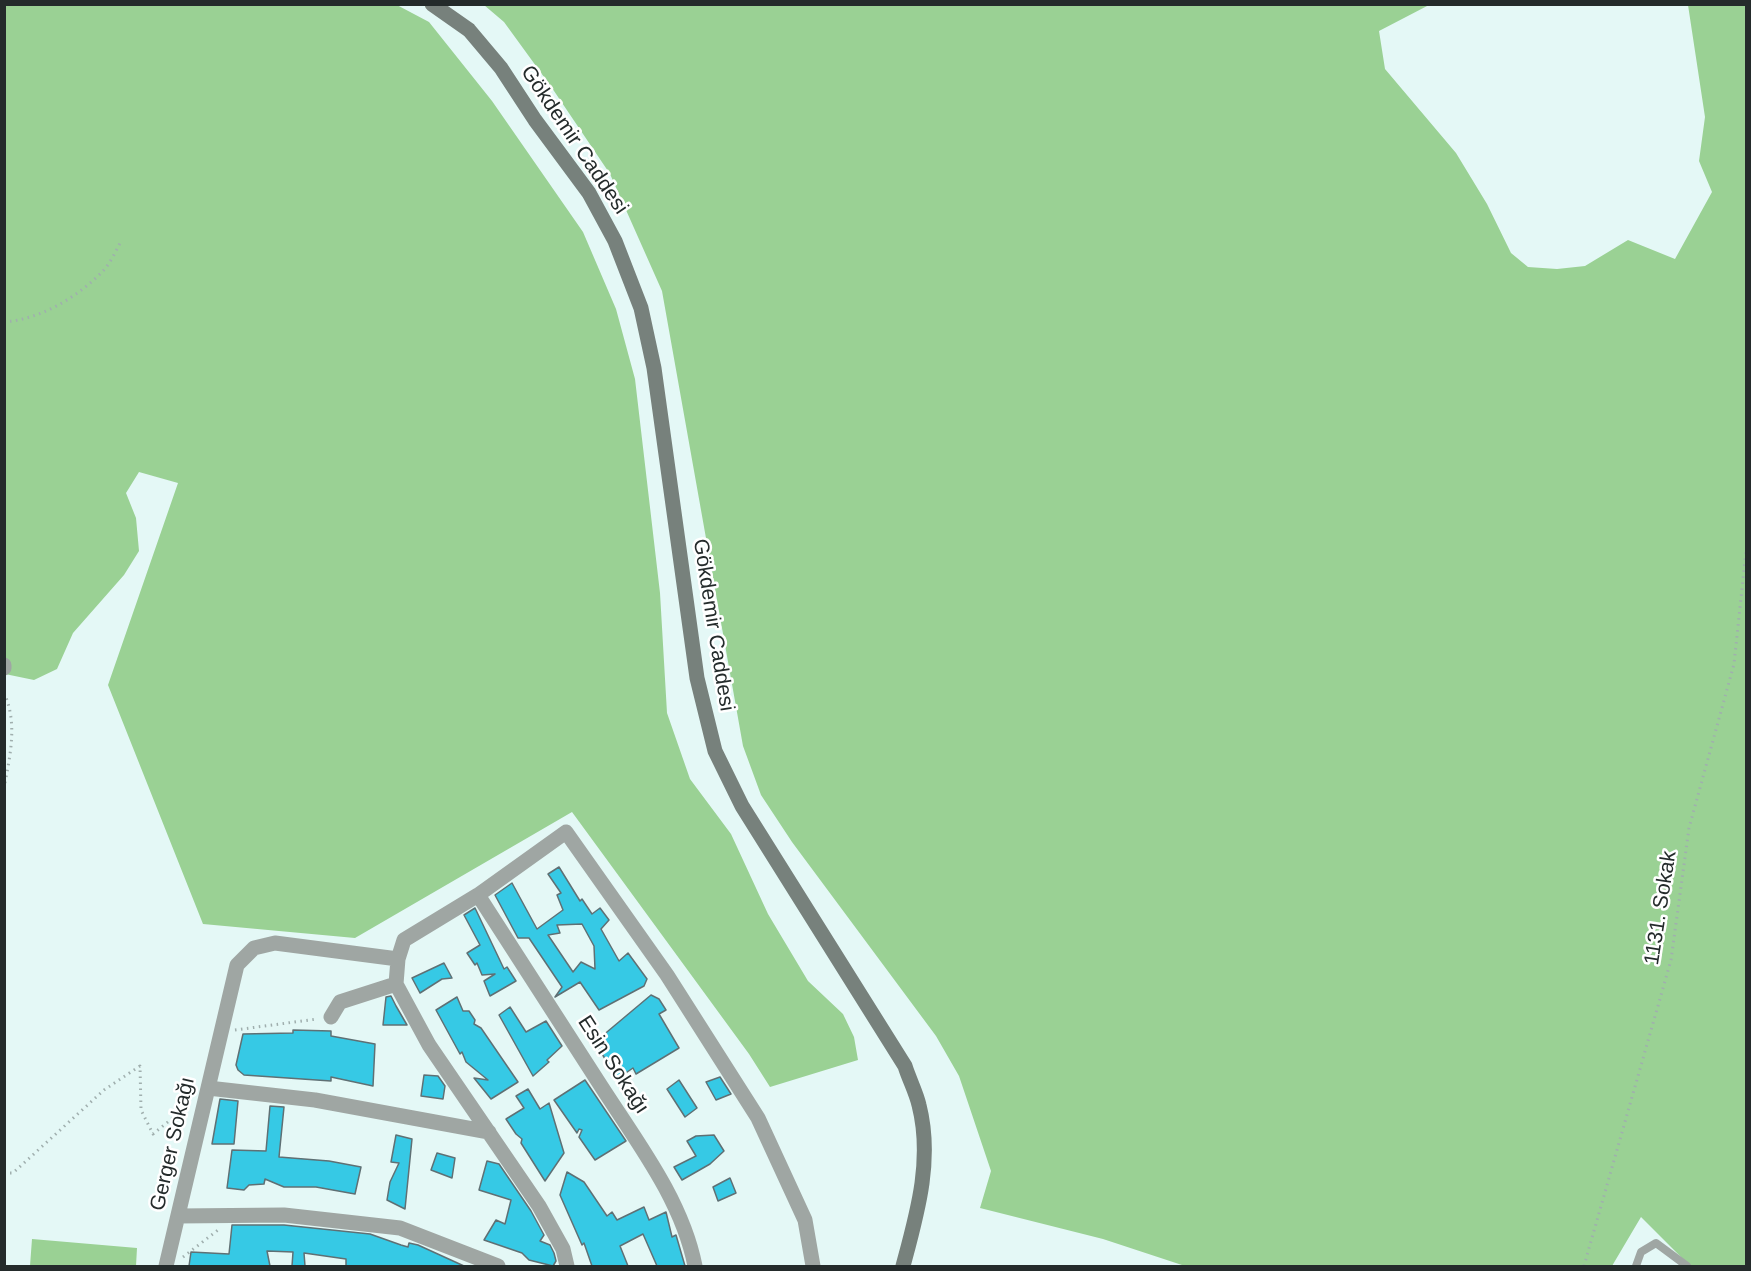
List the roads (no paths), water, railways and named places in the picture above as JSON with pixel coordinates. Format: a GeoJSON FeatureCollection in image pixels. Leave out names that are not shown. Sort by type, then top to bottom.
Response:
{"type":"FeatureCollection","features":[{"type":"Feature","properties":{"kind":"main road","name":"Gökdemir Caddesi"},"geometry":{"type":"LineString","coordinates":[[432,4],[469,30],[501,68],[535,120],[590,193],[615,241],[641,308],[654,368],[697,678],[715,751],[742,806],[904,1066],[919,1105],[925,1140],[925,1172],[903,1266]]}},
{"type":"Feature","properties":{"kind":"street"},"geometry":{"type":"LineString","coordinates":[[567,1266],[563,1249],[539,1206],[429,1045],[396,984],[398,958],[404,940],[478,895],[566,832],[667,975],[758,1118],[805,1220],[813,1266]]}},
{"type":"Feature","properties":{"kind":"street","name":"Esin Sokağı"},"geometry":{"type":"LineString","coordinates":[[478,895],[662,1185],[691,1248],[695,1266]]}},
{"type":"Feature","properties":{"kind":"street","name":"Gerger Sokağı"},"geometry":{"type":"LineString","coordinates":[[172,1263],[177,1216],[237,965],[254,948],[275,943],[398,958]]}},
{"type":"Feature","properties":{"kind":"street"},"geometry":{"type":"LineString","coordinates":[[331,1017],[340,1002],[396,984]]}},
{"type":"Feature","properties":{"kind":"street"},"geometry":{"type":"LineString","coordinates":[[208,1088],[315,1100],[489,1132]]}},
{"type":"Feature","properties":{"kind":"street"},"geometry":{"type":"LineString","coordinates":[[177,1216],[284,1215],[400,1228],[498,1266]]}},
{"type":"Feature","properties":{"kind":"lane"},"geometry":{"type":"LineString","coordinates":[[1636,1266],[1641,1252],[1656,1243],[1678,1257],[1687,1266]]}}]}
